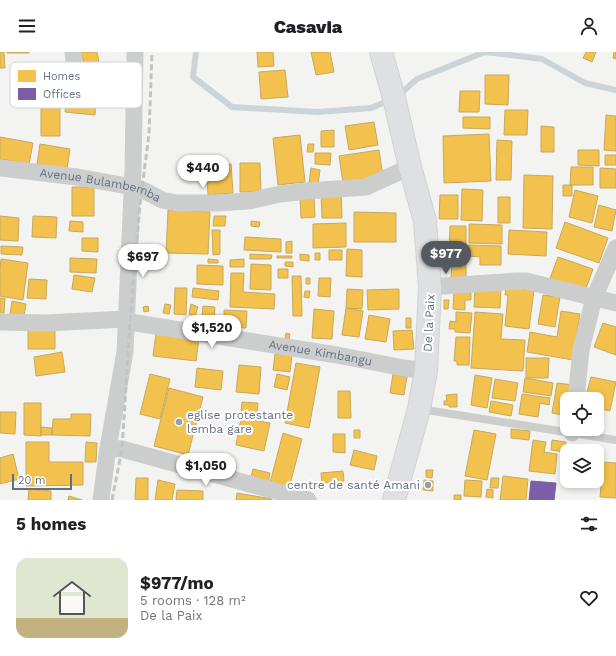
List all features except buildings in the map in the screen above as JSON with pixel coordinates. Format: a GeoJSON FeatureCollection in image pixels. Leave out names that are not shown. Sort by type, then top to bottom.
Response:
{"type":"FeatureCollection","features":[{"type":"Feature","properties":{"kind":"street"},"geometry":{"type":"LineString","coordinates":[[73,52],[74,62]]}},
{"type":"Feature","properties":{"kind":"street"},"geometry":{"type":"LineString","coordinates":[[135,52],[135,62]]}},
{"type":"Feature","properties":{"kind":"street","name":"De la Paix"},"geometry":{"type":"LineString","coordinates":[[381,52],[425,221],[430,287],[426,371],[419,409],[394,500]]}},
{"type":"Feature","properties":{"kind":"street"},"geometry":{"type":"LineString","coordinates":[[101,500],[108,448],[125,352],[133,187],[134,108]]}},
{"type":"Feature","properties":{"kind":"street","name":"Avenue Bulambemba"},"geometry":{"type":"LineString","coordinates":[[0,168],[77,176],[133,187],[143,190],[162,200],[177,203],[216,203],[249,201],[280,194],[306,191],[366,187],[410,167]]}},
{"type":"Feature","properties":{"kind":"street"},"geometry":{"type":"LineString","coordinates":[[577,392],[581,350],[594,298],[616,248]]}},
{"type":"Feature","properties":{"kind":"street"},"geometry":{"type":"LineString","coordinates":[[430,287],[526,281],[616,304]]}},
{"type":"Feature","properties":{"kind":"street","name":"Avenue Kimbangu"},"geometry":{"type":"LineString","coordinates":[[0,322],[45,323],[126,319],[130,322],[337,355],[426,371]]}},
{"type":"Feature","properties":{"kind":"street"},"geometry":{"type":"LineString","coordinates":[[108,448],[122,449],[308,500]]}},
{"type":"Feature","properties":{"kind":"lane"},"geometry":{"type":"LineString","coordinates":[[419,409],[560,429]]}},
{"type":"Feature","properties":{"kind":"lane"},"geometry":{"type":"LineString","coordinates":[[597,436],[616,440]]}},
{"type":"Feature","properties":{"kind":"waterway"},"geometry":{"type":"LineString","coordinates":[[196,52],[193,77],[232,107],[318,112],[371,108],[390,100]]}},
{"type":"Feature","properties":{"kind":"waterway"},"geometry":{"type":"LineString","coordinates":[[398,96],[417,79],[485,52],[542,59],[585,83],[616,90]]}},
{"type":"Feature","properties":{"kind":"railway"},"geometry":{"type":"LineString","coordinates":[[112,500],[122,449],[130,322],[140,204],[149,134],[152,52]]}},
{"type":"Feature","properties":{"kind":"place","name":"eglise protestante lemba gare"},"geometry":{"type":"Point","coordinates":[179,422]}},
{"type":"Feature","properties":{"kind":"place","name":"centre de santé Amani"},"geometry":{"type":"Point","coordinates":[428,485]}}]}
